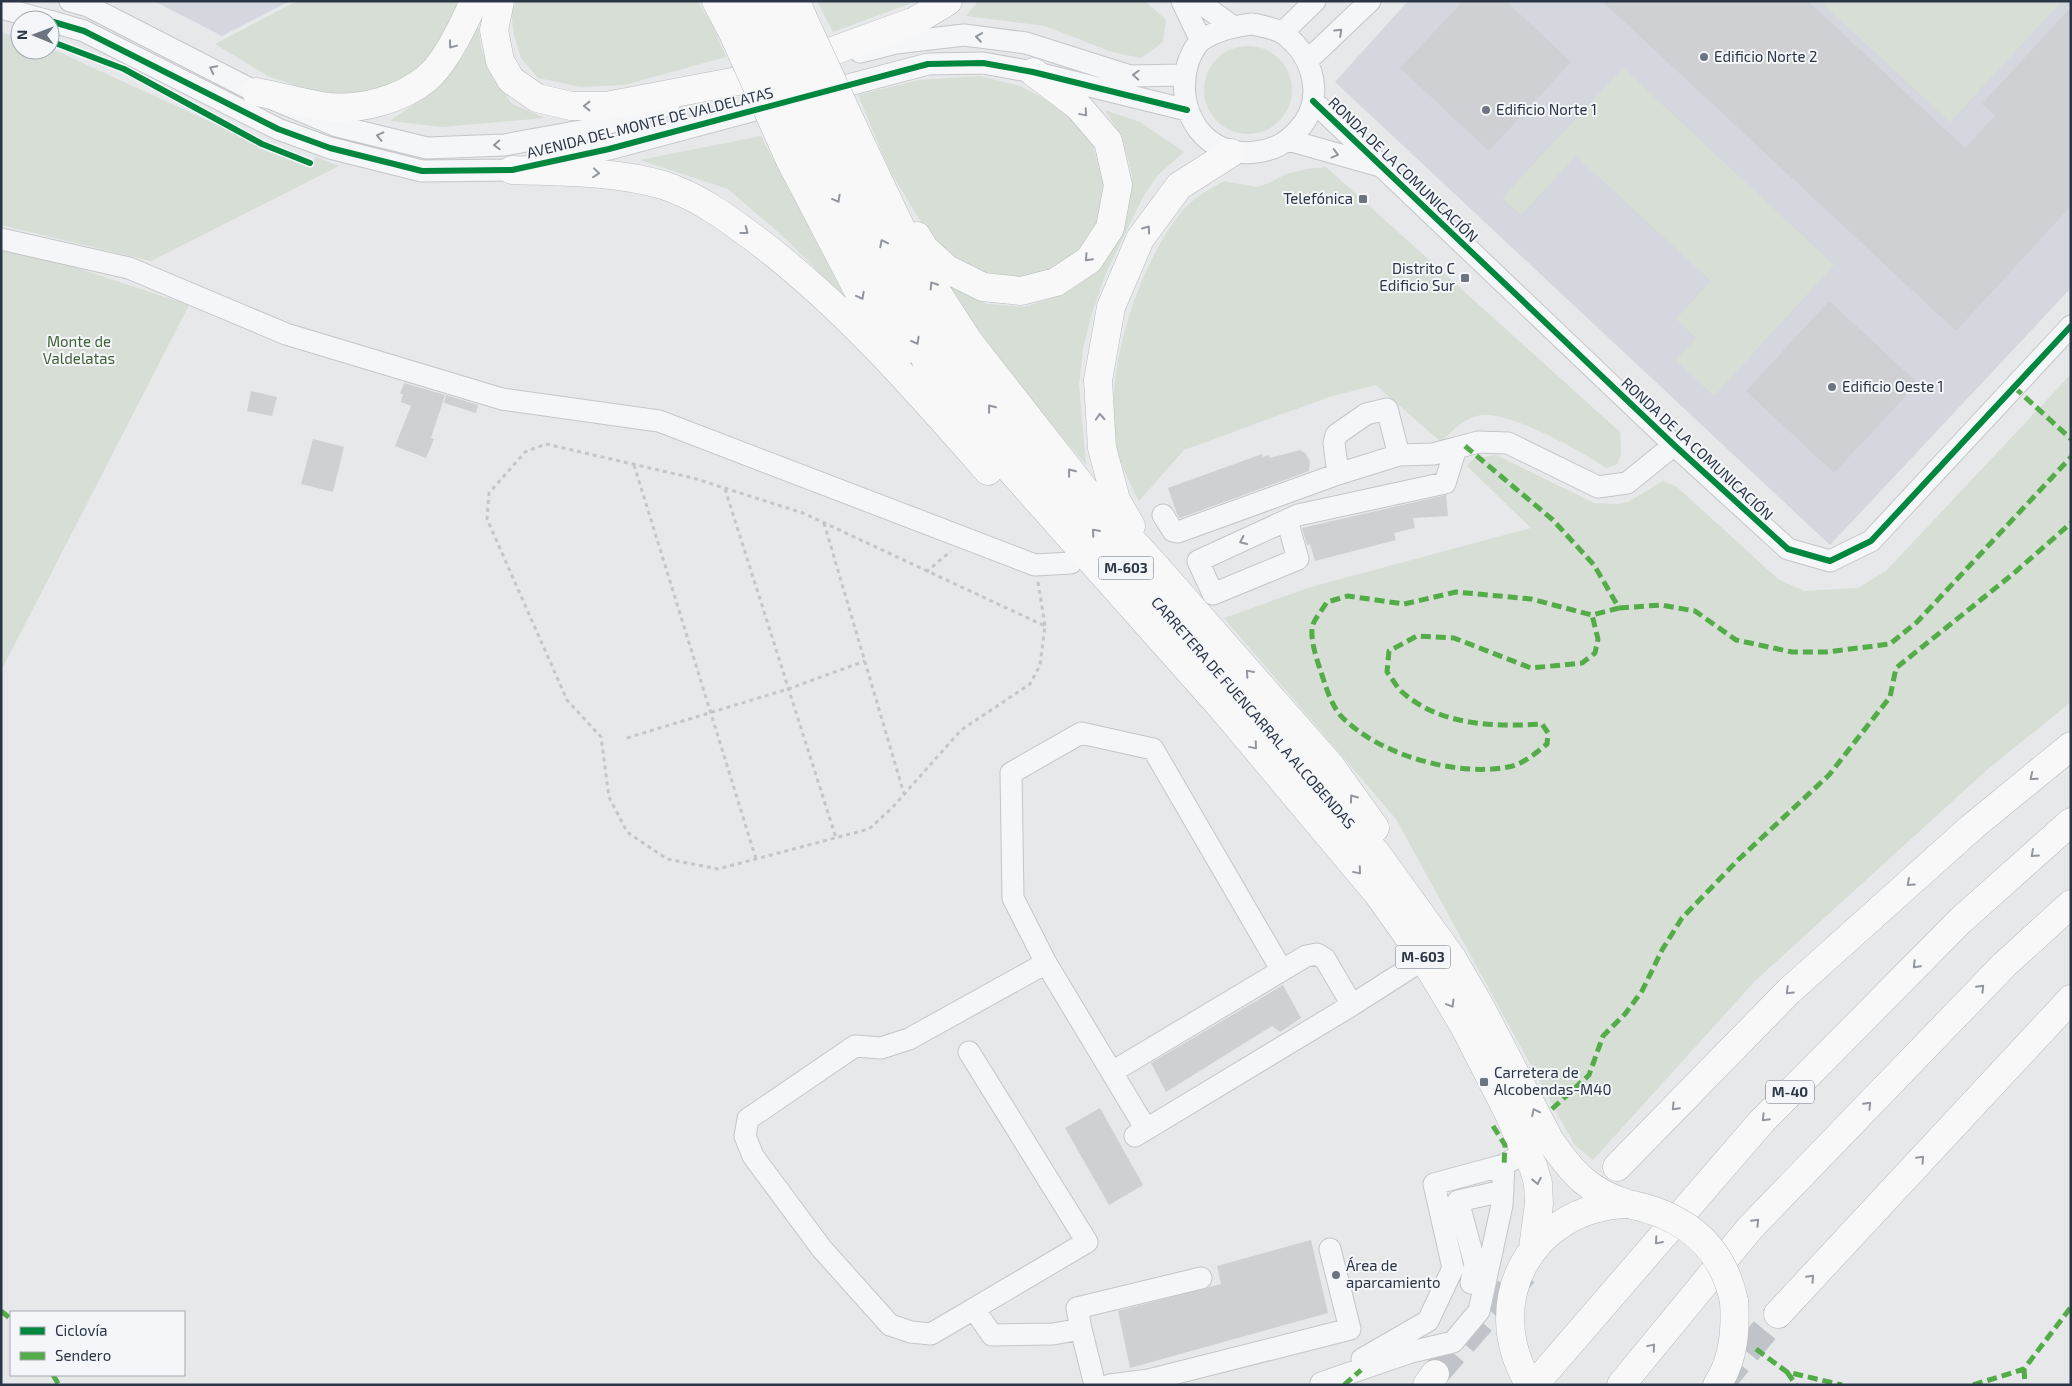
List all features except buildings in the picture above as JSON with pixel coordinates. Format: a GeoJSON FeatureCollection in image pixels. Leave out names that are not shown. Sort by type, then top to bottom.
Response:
{"type":"FeatureCollection","features":[{"type":"Feature","properties":{"kind":"highway"},"geometry":{"type":"LineString","coordinates":[[256,92],[328,107],[363,106],[399,95],[427,79],[457,38],[474,1]]}},
{"type":"Feature","properties":{"kind":"highway"},"geometry":{"type":"LineString","coordinates":[[500,1],[494,30],[500,61],[512,80],[538,98],[571,106],[606,106],[764,76],[915,21],[948,1]]}},
{"type":"Feature","properties":{"kind":"highway"},"geometry":{"type":"LineString","coordinates":[[716,1],[776,15],[826,153],[864,302],[942,418]]}},
{"type":"Feature","properties":{"kind":"highway","name":"M-603"},"geometry":{"type":"LineString","coordinates":[[744,1],[776,15]]}},
{"type":"Feature","properties":{"kind":"highway","name":"CARRETERA DE FUENCARRAL A ALCOBENDAS"},"geometry":{"type":"LineString","coordinates":[[776,15],[826,153],[932,371],[1000,458],[1223,709],[1378,894],[1424,959],[1467,1032],[1510,1116],[1515,1158],[1533,1166],[1538,1183],[1539,1204],[1533,1248]]}},
{"type":"Feature","properties":{"kind":"highway"},"geometry":{"type":"LineString","coordinates":[[826,153],[947,268],[983,287],[1021,291],[1056,282],[1089,260],[1110,228],[1118,185],[1108,141],[1078,106],[1033,72]]}},
{"type":"Feature","properties":{"kind":"highway"},"geometry":{"type":"LineString","coordinates":[[826,153],[916,258],[969,342],[1085,490],[1150,560],[1330,765],[1417,887],[1452,958]]}},
{"type":"Feature","properties":{"kind":"highway","name":"CARRETERA DE FUENCARRAL A ALCOBENDAS"},"geometry":{"type":"LineString","coordinates":[[826,153],[950,355],[1022,448],[1377,854],[1452,958],[1481,1008],[1549,1140],[1562,1158],[1589,1187],[1608,1198],[1628,1204]]}},
{"type":"Feature","properties":{"kind":"highway"},"geometry":{"type":"LineString","coordinates":[[1150,560],[1116,500],[1102,448],[1098,380],[1111,307],[1140,239],[1179,186],[1231,153]]}},
{"type":"Feature","properties":{"kind":"highway"},"geometry":{"type":"LineString","coordinates":[[512,170],[597,173],[663,186],[716,210],[779,257],[836,308],[942,418],[1071,563],[1223,709]]}},
{"type":"Feature","properties":{"kind":"highway"},"geometry":{"type":"LineString","coordinates":[[1617,1167],[1789,991],[1972,827],[2071,746]]}},
{"type":"Feature","properties":{"kind":"highway","name":"M-40"},"geometry":{"type":"LineString","coordinates":[[1534,1385],[1762,1121],[1960,920],[2071,822]]}},
{"type":"Feature","properties":{"kind":"highway"},"geometry":{"type":"LineString","coordinates":[[1621,1385],[1750,1228],[2004,965],[2071,904]]}},
{"type":"Feature","properties":{"kind":"highway"},"geometry":{"type":"LineString","coordinates":[[1778,1314],[2071,999]]}},
{"type":"Feature","properties":{"kind":"highway"},"geometry":{"type":"LineString","coordinates":[[2046,1024],[2071,1004]]}},
{"type":"Feature","properties":{"kind":"highway","name":"M-603"},"geometry":{"type":"LineString","coordinates":[[1530,1385],[1523,1373],[1513,1346],[1510,1320],[1513,1292],[1521,1269],[1533,1248],[1553,1228],[1574,1215],[1591,1208],[1628,1204],[1648,1208],[1670,1216],[1693,1231],[1712,1250],[1722,1264],[1730,1281],[1736,1325],[1724,1379]]}},
{"type":"Feature","properties":{"kind":"street","name":"AVENIDA DEL MONTE DE VALDELATAS"},"geometry":{"type":"LineString","coordinates":[[70,1],[88,6],[256,92],[337,126],[427,148],[504,145],[586,130],[764,76],[896,43],[964,35],[1026,43],[1130,76],[1185,75]]}},
{"type":"Feature","properties":{"kind":"street"},"geometry":{"type":"LineString","coordinates":[[1182,1],[1201,41]]}},
{"type":"Feature","properties":{"kind":"street"},"geometry":{"type":"LineString","coordinates":[[1198,1],[1232,26]]}},
{"type":"Feature","properties":{"kind":"street"},"geometry":{"type":"LineString","coordinates":[[1282,33],[1314,1]]}},
{"type":"Feature","properties":{"kind":"street"},"geometry":{"type":"LineString","coordinates":[[1307,61],[1370,1]]}},
{"type":"Feature","properties":{"kind":"street","name":"AVENIDA DEL MONTE DE VALDELATAS"},"geometry":{"type":"LineString","coordinates":[[60,24],[84,31],[278,128],[330,148],[422,171],[512,170],[609,149],[928,64],[983,63],[1033,72],[1187,110]]}},
{"type":"Feature","properties":{"kind":"street"},"geometry":{"type":"LineString","coordinates":[[1252,24],[1282,33],[1297,46],[1314,76],[1314,101],[1304,124],[1288,140],[1270,151],[1244,154],[1231,153],[1212,143],[1200,133],[1187,110],[1184,94],[1185,75],[1189,59],[1201,41],[1232,26],[1252,24]]}},
{"type":"Feature","properties":{"kind":"street","name":"RONDA DE LA COMUNICACIÓN"},"geometry":{"type":"LineString","coordinates":[[1314,101],[1674,446],[1788,549],[1830,561],[1871,541],[2071,326]]}},
{"type":"Feature","properties":{"kind":"street"},"geometry":{"type":"LineString","coordinates":[[1288,140],[1383,166]]}},
{"type":"Feature","properties":{"kind":"street"},"geometry":{"type":"LineString","coordinates":[[1,239],[128,268],[286,334],[502,399],[659,421],[1035,565],[1071,563]]}},
{"type":"Feature","properties":{"kind":"street"},"geometry":{"type":"LineString","coordinates":[[1338,474],[1334,443],[1336,435],[1366,414],[1387,409],[1398,455]]}},
{"type":"Feature","properties":{"kind":"street"},"geometry":{"type":"LineString","coordinates":[[1163,515],[1173,531],[1178,532],[1338,474],[1398,455],[1433,454],[1478,442],[1508,443],[1598,487],[1627,483],[1674,446]]}},
{"type":"Feature","properties":{"kind":"street"},"geometry":{"type":"LineString","coordinates":[[1287,520],[1298,515],[1445,483],[1456,448]]}},
{"type":"Feature","properties":{"kind":"street"},"geometry":{"type":"LineString","coordinates":[[1280,969],[1153,749],[1081,733],[1011,773],[1013,898],[1046,963],[1112,1072],[1141,1133],[1424,959]]}},
{"type":"Feature","properties":{"kind":"street"},"geometry":{"type":"LineString","coordinates":[[1112,1072],[1280,969],[1306,956],[1317,954],[1325,959],[1352,1004]]}},
{"type":"Feature","properties":{"kind":"street"},"geometry":{"type":"LineString","coordinates":[[969,1052],[1087,1242],[931,1334],[911,1332],[890,1325],[822,1250],[753,1156],[744,1136],[748,1119],[854,1046],[881,1048],[909,1039],[1046,963]]}},
{"type":"Feature","properties":{"kind":"street"},"geometry":{"type":"LineString","coordinates":[[1318,1384],[1410,1352],[1453,1342],[1479,1311],[1502,1206],[1503,1191],[1515,1158]]}},
{"type":"Feature","properties":{"kind":"street"},"geometry":{"type":"LineString","coordinates":[[1318,1384],[1428,1322],[1453,1268],[1434,1184],[1515,1158]]}},
{"type":"Feature","properties":{"kind":"street"},"geometry":{"type":"LineString","coordinates":[[1484,1285],[1471,1283],[1475,1264],[1458,1201],[1503,1191]]}},
{"type":"Feature","properties":{"kind":"street"},"geometry":{"type":"LineString","coordinates":[[1110,1385],[1149,1380],[1350,1329],[1330,1249]]}},
{"type":"Feature","properties":{"kind":"street"},"geometry":{"type":"LineString","coordinates":[[1094,1385],[1077,1308],[1201,1278]]}},
{"type":"Feature","properties":{"kind":"street"},"geometry":{"type":"LineString","coordinates":[[974,1309],[992,1335],[1054,1334],[1081,1329]]}},
{"type":"Feature","properties":{"kind":"path"},"geometry":{"type":"LineString","coordinates":[[1035,565],[1045,626],[1040,665],[1030,684],[961,730],[904,794],[868,829],[718,870],[667,859],[628,832],[609,797],[601,737],[566,700],[487,519],[489,493],[525,452],[546,444],[634,465],[724,488],[803,513],[1045,626]]}},
{"type":"Feature","properties":{"kind":"path"},"geometry":{"type":"LineString","coordinates":[[634,465],[756,859]]}},
{"type":"Feature","properties":{"kind":"path"},"geometry":{"type":"LineString","coordinates":[[724,488],[836,838]]}},
{"type":"Feature","properties":{"kind":"path"},"geometry":{"type":"LineString","coordinates":[[824,523],[904,794]]}},
{"type":"Feature","properties":{"kind":"path"},"geometry":{"type":"LineString","coordinates":[[926,572],[966,539]]}},
{"type":"Feature","properties":{"kind":"path"},"geometry":{"type":"LineString","coordinates":[[627,738],[788,689],[865,661]]}},
{"type":"Feature","properties":{"kind":"shaded area"},"geometry":{"type":"Polygon","coordinates":[[[154,1],[290,1],[222,36],[154,1]]]}},
{"type":"Feature","properties":{"kind":"shaded area"},"geometry":{"type":"Polygon","coordinates":[[[1408,1],[2071,1],[2071,288],[1830,545],[1335,82],[1408,1]]]}},
{"type":"Feature","properties":{"kind":"green space"},"geometry":{"type":"Polygon","coordinates":[[[297,1],[463,1],[448,38],[412,75],[376,92],[338,97],[310,91],[268,76],[215,44],[297,1]]]}},
{"type":"Feature","properties":{"kind":"green space"},"geometry":{"type":"Polygon","coordinates":[[[517,1],[697,1],[712,24],[726,57],[624,85],[581,87],[538,78],[521,58],[514,35],[511,12],[517,1]]]}},
{"type":"Feature","properties":{"kind":"green space"},"geometry":{"type":"Polygon","coordinates":[[[817,1],[917,1],[833,32],[817,1]]]}},
{"type":"Feature","properties":{"kind":"green space"},"geometry":{"type":"Polygon","coordinates":[[[978,1],[1145,1],[1166,20],[1163,42],[1141,58],[1112,52],[1045,26],[966,16],[978,1]]]}},
{"type":"Feature","properties":{"kind":"green space"},"geometry":{"type":"Polygon","coordinates":[[[1820,1],[2062,1],[1950,122],[1820,1]]]}},
{"type":"Feature","properties":{"kind":"green space"},"geometry":{"type":"Polygon","coordinates":[[[478,26],[482,52],[495,78],[512,104],[545,118],[442,127],[390,121],[440,86],[464,55],[478,26]]]}},
{"type":"Feature","properties":{"kind":"green space"},"geometry":{"type":"Polygon","coordinates":[[[2,33],[10,35],[10,60],[60,60],[60,53],[309,167],[316,157],[339,166],[151,261],[1,225],[2,33]]]}},
{"type":"Feature","properties":{"kind":"green space"},"geometry":{"type":"Polygon","coordinates":[[[1248,46],[1265,49],[1279,59],[1289,73],[1292,90],[1289,107],[1279,121],[1265,131],[1248,134],[1231,131],[1217,121],[1207,107],[1204,90],[1207,73],[1217,59],[1231,49],[1248,46]]]}},
{"type":"Feature","properties":{"kind":"green space"},"geometry":{"type":"Polygon","coordinates":[[[1623,68],[1834,265],[1714,396],[1676,360],[1696,338],[1676,319],[1711,281],[1576,156],[1521,215],[1502,198],[1623,68]]]}},
{"type":"Feature","properties":{"kind":"green space"},"geometry":{"type":"Polygon","coordinates":[[[980,76],[1020,86],[1060,107],[1091,139],[1104,184],[1096,224],[1075,255],[1034,278],[986,275],[936,247],[889,169],[858,95],[919,80],[980,76]]]}},
{"type":"Feature","properties":{"kind":"green space"},"geometry":{"type":"Polygon","coordinates":[[[1105,110],[1140,122],[1184,152],[1158,175],[1144,195],[1106,273],[1092,313],[1083,349],[1079,385],[1086,465],[1025,393],[946,285],[988,304],[1024,307],[1064,294],[1096,272],[1112,250],[1127,212],[1132,175],[1122,137],[1105,110]]]}},
{"type":"Feature","properties":{"kind":"green space"},"geometry":{"type":"Polygon","coordinates":[[[761,136],[846,299],[786,239],[728,189],[640,160],[761,136]]]}},
{"type":"Feature","properties":{"kind":"green space"},"geometry":{"type":"Polygon","coordinates":[[[1326,167],[1620,432],[1621,454],[1617,464],[1606,468],[1545,434],[1495,416],[1482,415],[1470,418],[1441,442],[1376,385],[1329,397],[1184,450],[1139,501],[1124,471],[1118,452],[1114,424],[1114,394],[1118,361],[1136,296],[1163,238],[1189,204],[1224,181],[1256,187],[1286,174],[1326,167]]]}},
{"type":"Feature","properties":{"kind":"green space","name":"Monte de Valdelatas"},"geometry":{"type":"Polygon","coordinates":[[[1,243],[189,305],[1,671],[1,243]]]}},
{"type":"Feature","properties":{"kind":"green space"},"geometry":{"type":"Polygon","coordinates":[[[2071,374],[2071,702],[1989,768],[1755,981],[1593,1160],[1574,1144],[1396,819],[1224,618],[1311,587],[1531,528],[1467,466],[1473,459],[1496,455],[1594,503],[1617,504],[1628,502],[1663,481],[1677,487],[1778,579],[1804,591],[1858,588],[1886,571],[2071,374]]]}},
{"type":"Feature","properties":{"kind":"tunnel"},"geometry":{"type":"LineString","coordinates":[[1435,1374],[1524,1273]]}},
{"type":"Feature","properties":{"kind":"tunnel"},"geometry":{"type":"LineString","coordinates":[[1720,1384],[1778,1314]]}},
{"type":"Feature","properties":{"kind":"marked path"},"geometry":{"type":"LineString","coordinates":[[2014,387],[2071,439]]}},
{"type":"Feature","properties":{"kind":"marked path"},"geometry":{"type":"LineString","coordinates":[[1465,446],[1553,520],[1594,565],[1619,608],[1592,615],[1531,599],[1456,592],[1404,604],[1348,596],[1327,602],[1313,625],[1312,639],[1326,688],[1338,712],[1358,730],[1376,742],[1420,760],[1466,769],[1513,766],[1529,758],[1547,744],[1548,733],[1542,724],[1505,725],[1468,722],[1432,711],[1416,703],[1397,687],[1387,672],[1389,651],[1417,636],[1454,638],[1531,668],[1582,663],[1595,653],[1598,639],[1592,615]]}},
{"type":"Feature","properties":{"kind":"marked path"},"geometry":{"type":"LineString","coordinates":[[1619,608],[1661,605],[1695,611],[1736,640],[1792,652],[1826,652],[1890,644],[1917,622],[2071,457]]}},
{"type":"Feature","properties":{"kind":"marked path"},"geometry":{"type":"LineString","coordinates":[[1552,1109],[1589,1075],[1603,1036],[1625,1014],[1642,991],[1662,950],[1682,918],[1738,860],[1829,775],[1890,697],[1896,668],[2013,574],[2071,523]]}},
{"type":"Feature","properties":{"kind":"marked path"},"geometry":{"type":"LineString","coordinates":[[1493,1126],[1505,1145],[1504,1165]]}},
{"type":"Feature","properties":{"kind":"marked path"},"geometry":{"type":"LineString","coordinates":[[1973,1385],[2024,1369],[2071,1307]]}},
{"type":"Feature","properties":{"kind":"marked path"},"geometry":{"type":"LineString","coordinates":[[1,1311],[10,1318]]}},
{"type":"Feature","properties":{"kind":"marked path"},"geometry":{"type":"LineString","coordinates":[[1756,1349],[1787,1372],[1842,1385]]}},
{"type":"Feature","properties":{"kind":"marked path"},"geometry":{"type":"LineString","coordinates":[[2024,1369],[2025,1385]]}},
{"type":"Feature","properties":{"kind":"marked path"},"geometry":{"type":"LineString","coordinates":[[1344,1385],[1361,1370]]}},
{"type":"Feature","properties":{"kind":"marked path"},"geometry":{"type":"LineString","coordinates":[[1787,1372],[1796,1385]]}},
{"type":"Feature","properties":{"kind":"marked path"},"geometry":{"type":"LineString","coordinates":[[54,1376],[59,1385]]}},
{"type":"Feature","properties":{"kind":"cycle path"},"geometry":{"type":"LineString","coordinates":[[60,24],[84,31],[278,129],[330,148],[422,171],[512,170],[609,149],[928,64],[983,63],[1033,72],[1187,110]]}},
{"type":"Feature","properties":{"kind":"cycle path"},"geometry":{"type":"LineString","coordinates":[[60,45],[124,69],[262,144],[310,163]]}},
{"type":"Feature","properties":{"kind":"cycle path"},"geometry":{"type":"LineString","coordinates":[[1313,101],[1674,445],[1788,549],[1830,561],[1871,541],[2071,326]]}},
{"type":"Feature","properties":{"kind":"place","name":"Edificio Norte 2"},"geometry":{"type":"Point","coordinates":[1704,57]}},
{"type":"Feature","properties":{"kind":"place","name":"Edificio Norte 1"},"geometry":{"type":"Point","coordinates":[1486,110]}},
{"type":"Feature","properties":{"kind":"place","name":"Telefónica"},"geometry":{"type":"Point","coordinates":[1363,199]}},
{"type":"Feature","properties":{"kind":"place","name":"Distrito C Edificio Sur"},"geometry":{"type":"Point","coordinates":[1465,278]}},
{"type":"Feature","properties":{"kind":"place","name":"Edificio Oeste 1"},"geometry":{"type":"Point","coordinates":[1832,387]}},
{"type":"Feature","properties":{"kind":"place","name":"Carretera de Alcobendas-M40"},"geometry":{"type":"Point","coordinates":[1484,1082]}},
{"type":"Feature","properties":{"kind":"place","name":"Área de aparcamiento"},"geometry":{"type":"Point","coordinates":[1336,1275]}}]}
